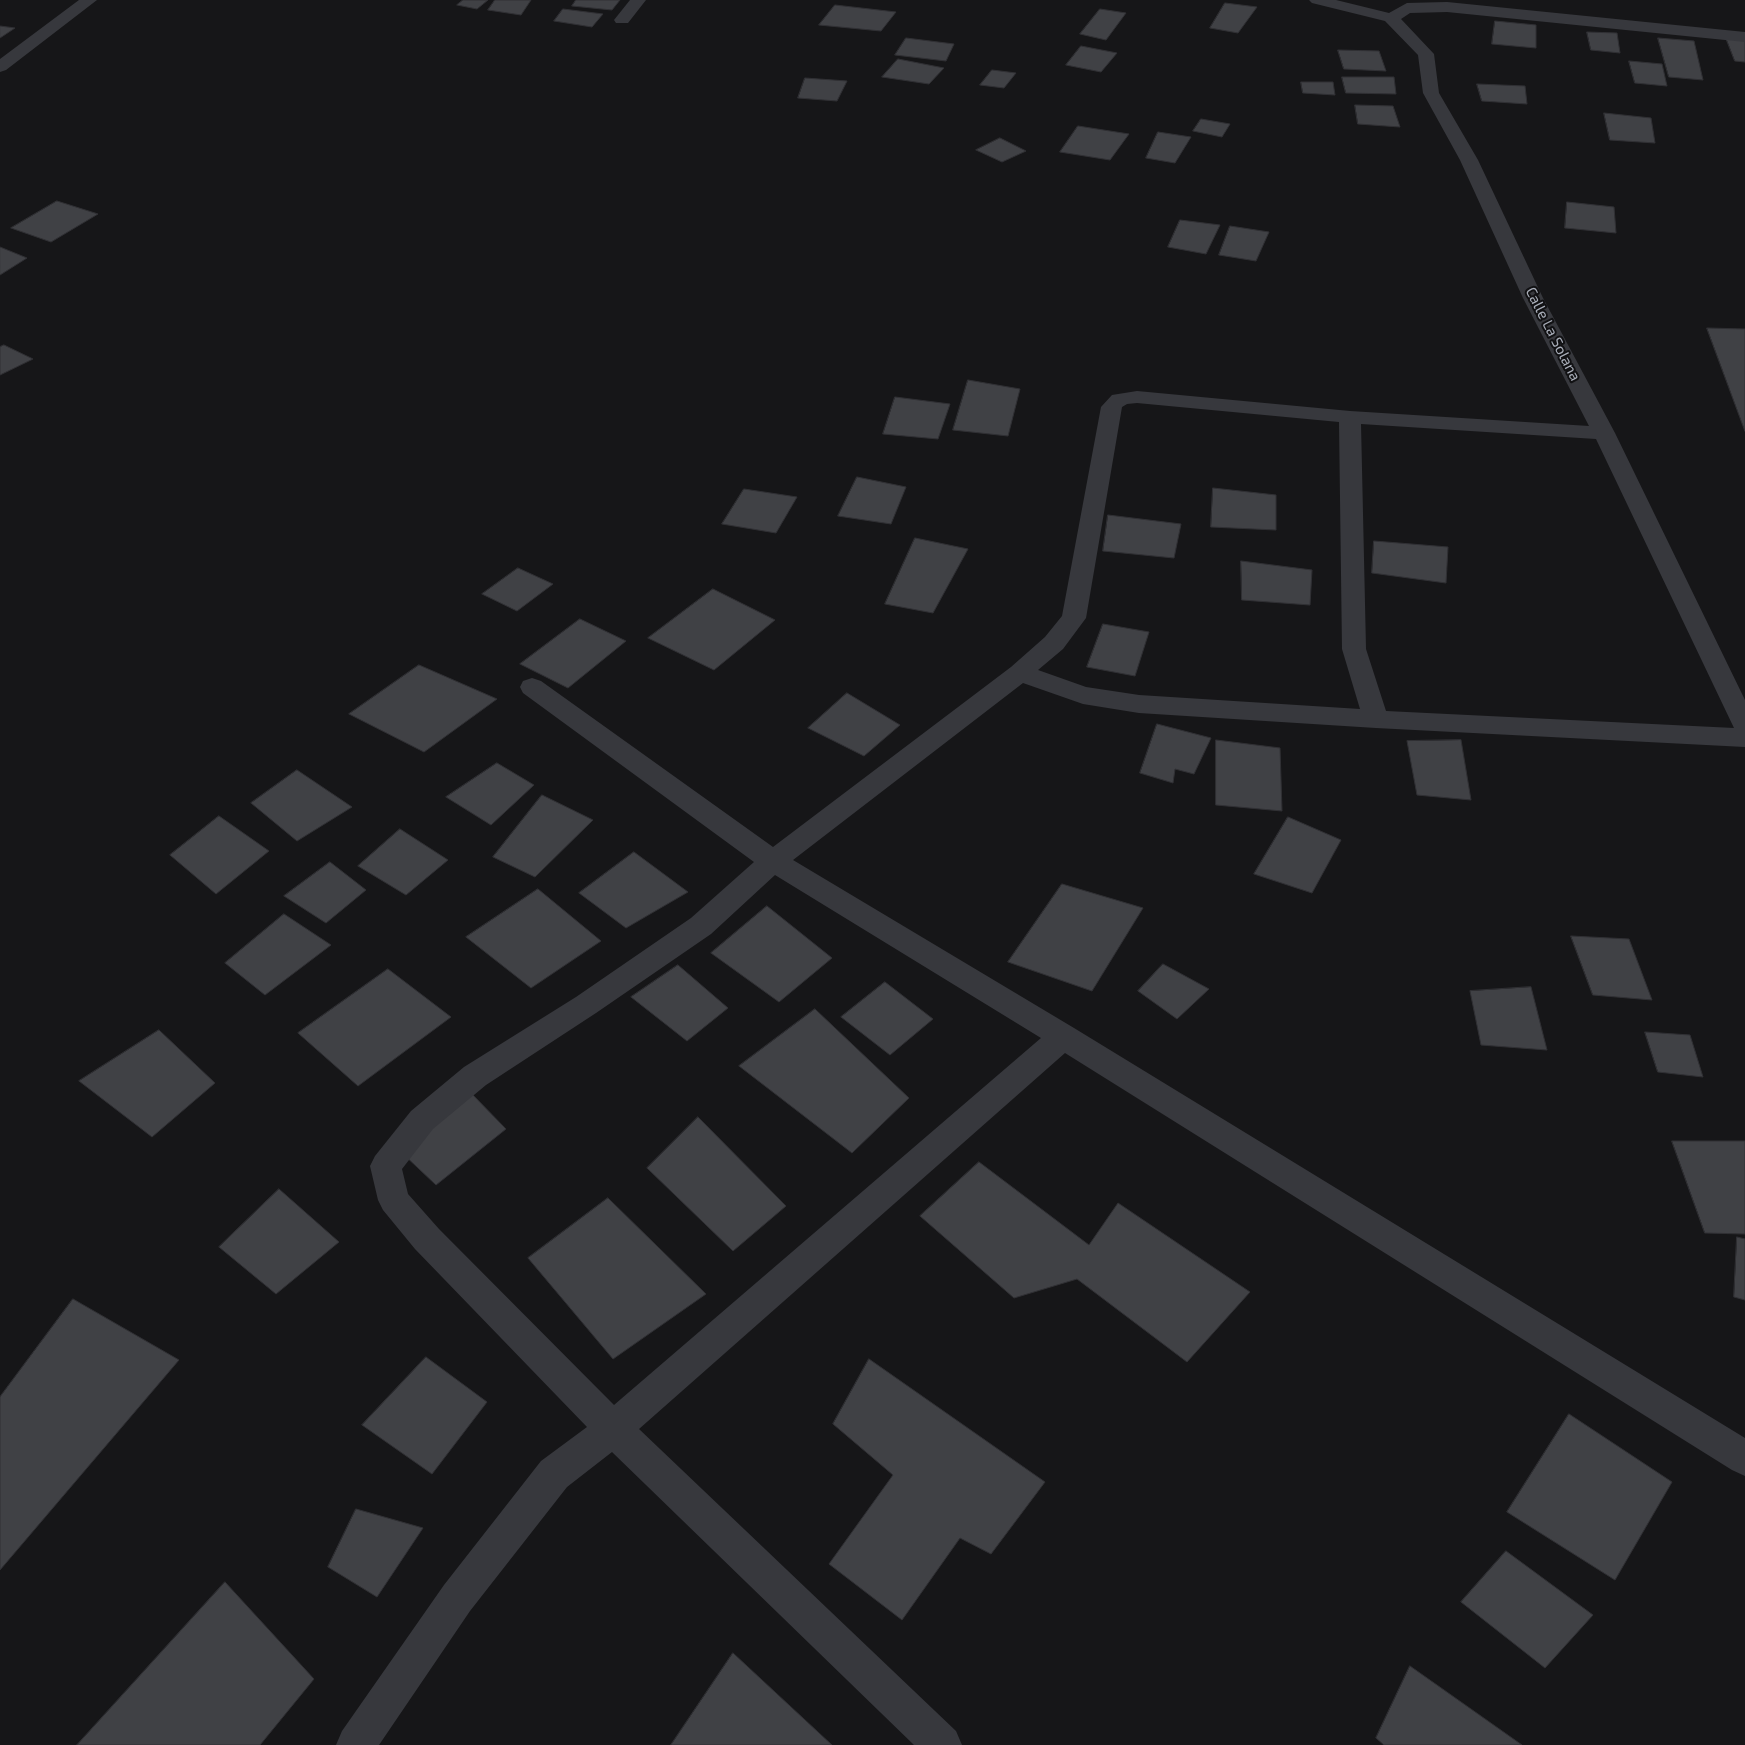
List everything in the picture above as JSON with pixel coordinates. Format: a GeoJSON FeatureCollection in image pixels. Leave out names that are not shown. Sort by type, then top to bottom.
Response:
{"type":"FeatureCollection","features":[{"type":"Feature","properties":{"kind":"street"},"geometry":{"type":"LineString","coordinates":[[0,67],[89,0]]}},
{"type":"Feature","properties":{"kind":"street"},"geometry":{"type":"LineString","coordinates":[[622,20],[638,0]]}},
{"type":"Feature","properties":{"kind":"street"},"geometry":{"type":"LineString","coordinates":[[1317,0],[1390,18],[1407,8],[1447,7],[1745,37]]}},
{"type":"Feature","properties":{"kind":"street","name":"Calle La Solana"},"geometry":{"type":"LineString","coordinates":[[1390,18],[1426,54],[1431,94],[1469,160],[1533,298],[1604,433],[1745,726]]}},
{"type":"Feature","properties":{"kind":"street"},"geometry":{"type":"LineString","coordinates":[[942,1745],[613,1429],[422,1232],[394,1200],[386,1166],[422,1120],[475,1076],[586,1005],[701,926],[773,861],[1020,673],[1054,643],[1074,618],[1112,407],[1115,402],[1122,398],[1137,397],[1350,417],[1604,433]]}},
{"type":"Feature","properties":{"kind":"street"},"geometry":{"type":"LineString","coordinates":[[1350,417],[1354,648],[1376,719]]}},
{"type":"Feature","properties":{"kind":"street"},"geometry":{"type":"LineString","coordinates":[[1020,673],[1083,695],[1139,704],[1376,719],[1745,738]]}},
{"type":"Feature","properties":{"kind":"street"},"geometry":{"type":"LineString","coordinates":[[532,687],[773,861],[1063,1037],[1745,1458]]}},
{"type":"Feature","properties":{"kind":"street"},"geometry":{"type":"LineString","coordinates":[[356,1745],[457,1598],[554,1474],[613,1429],[1063,1037]]}},
{"type":"Feature","properties":{"kind":"building"},"geometry":{"type":"Polygon","coordinates":[[[463,0],[488,0],[477,9],[457,5],[463,0]]]}},
{"type":"Feature","properties":{"kind":"building"},"geometry":{"type":"Polygon","coordinates":[[[495,0],[531,0],[521,15],[488,10],[495,0]]]}},
{"type":"Feature","properties":{"kind":"building"},"geometry":{"type":"Polygon","coordinates":[[[576,0],[620,0],[612,10],[572,6],[576,0]]]}},
{"type":"Feature","properties":{"kind":"building"},"geometry":{"type":"Polygon","coordinates":[[[1225,3],[1257,7],[1238,33],[1210,28],[1225,3]]]}},
{"type":"Feature","properties":{"kind":"building"},"geometry":{"type":"Polygon","coordinates":[[[835,5],[896,12],[881,31],[819,25],[835,5]]]}},
{"type":"Feature","properties":{"kind":"building"},"geometry":{"type":"Polygon","coordinates":[[[563,9],[603,14],[592,27],[554,21],[563,9]]]}},
{"type":"Feature","properties":{"kind":"building"},"geometry":{"type":"Polygon","coordinates":[[[1100,9],[1126,13],[1106,40],[1080,34],[1100,9]]]}},
{"type":"Feature","properties":{"kind":"building"},"geometry":{"type":"Polygon","coordinates":[[[1495,21],[1536,25],[1536,48],[1492,44],[1495,21]]]}},
{"type":"Feature","properties":{"kind":"building"},"geometry":{"type":"Polygon","coordinates":[[[0,26],[15,28],[0,38],[0,26]]]}},
{"type":"Feature","properties":{"kind":"building"},"geometry":{"type":"Polygon","coordinates":[[[1587,32],[1617,33],[1620,53],[1591,50],[1587,32]]]}},
{"type":"Feature","properties":{"kind":"building"},"geometry":{"type":"Polygon","coordinates":[[[906,38],[954,44],[946,61],[895,55],[906,38]]]}},
{"type":"Feature","properties":{"kind":"building"},"geometry":{"type":"Polygon","coordinates":[[[1658,38],[1694,41],[1703,80],[1669,77],[1658,38]]]}},
{"type":"Feature","properties":{"kind":"building"},"geometry":{"type":"Polygon","coordinates":[[[1726,38],[1745,40],[1745,62],[1735,61],[1726,38]]]}},
{"type":"Feature","properties":{"kind":"building"},"geometry":{"type":"Polygon","coordinates":[[[1081,46],[1117,53],[1101,72],[1066,65],[1081,46]]]}},
{"type":"Feature","properties":{"kind":"building"},"geometry":{"type":"Polygon","coordinates":[[[1338,50],[1379,51],[1386,71],[1344,69],[1338,50]]]}},
{"type":"Feature","properties":{"kind":"building"},"geometry":{"type":"Polygon","coordinates":[[[898,59],[944,68],[929,84],[882,77],[898,59]]]}},
{"type":"Feature","properties":{"kind":"building"},"geometry":{"type":"Polygon","coordinates":[[[1629,61],[1662,64],[1667,86],[1635,83],[1629,61]]]}},
{"type":"Feature","properties":{"kind":"building"},"geometry":{"type":"Polygon","coordinates":[[[992,70],[1016,73],[1004,88],[980,85],[992,70]]]}},
{"type":"Feature","properties":{"kind":"building"},"geometry":{"type":"Polygon","coordinates":[[[1342,77],[1394,77],[1396,94],[1346,93],[1342,77]]]}},
{"type":"Feature","properties":{"kind":"building"},"geometry":{"type":"Polygon","coordinates":[[[805,78],[847,81],[837,101],[798,98],[805,78]]]}},
{"type":"Feature","properties":{"kind":"building"},"geometry":{"type":"Polygon","coordinates":[[[1301,82],[1333,82],[1335,95],[1303,93],[1301,82]]]}},
{"type":"Feature","properties":{"kind":"building"},"geometry":{"type":"Polygon","coordinates":[[[1477,84],[1525,86],[1527,104],[1482,101],[1477,84]]]}},
{"type":"Feature","properties":{"kind":"building"},"geometry":{"type":"Polygon","coordinates":[[[1355,105],[1393,106],[1400,127],[1358,124],[1355,105]]]}},
{"type":"Feature","properties":{"kind":"building"},"geometry":{"type":"Polygon","coordinates":[[[1604,113],[1651,118],[1655,143],[1610,140],[1604,113]]]}},
{"type":"Feature","properties":{"kind":"building"},"geometry":{"type":"Polygon","coordinates":[[[1201,119],[1230,124],[1222,137],[1193,131],[1201,119]]]}},
{"type":"Feature","properties":{"kind":"building"},"geometry":{"type":"Polygon","coordinates":[[[1078,126],[1129,134],[1110,160],[1060,152],[1078,126]]]}},
{"type":"Feature","properties":{"kind":"building"},"geometry":{"type":"Polygon","coordinates":[[[1158,132],[1191,137],[1175,163],[1146,158],[1158,132]]]}},
{"type":"Feature","properties":{"kind":"building"},"geometry":{"type":"Polygon","coordinates":[[[1000,138],[1026,151],[1002,162],[976,150],[1000,138]]]}},
{"type":"Feature","properties":{"kind":"building"},"geometry":{"type":"Polygon","coordinates":[[[57,201],[98,214],[51,242],[11,228],[57,201]]]}},
{"type":"Feature","properties":{"kind":"building"},"geometry":{"type":"Polygon","coordinates":[[[1567,202],[1614,207],[1616,233],[1565,228],[1567,202]]]}},
{"type":"Feature","properties":{"kind":"building"},"geometry":{"type":"Polygon","coordinates":[[[1180,220],[1220,225],[1206,254],[1168,247],[1180,220]]]}},
{"type":"Feature","properties":{"kind":"building"},"geometry":{"type":"Polygon","coordinates":[[[1230,226],[1269,232],[1256,261],[1219,255],[1230,226]]]}},
{"type":"Feature","properties":{"kind":"building"},"geometry":{"type":"Polygon","coordinates":[[[0,247],[27,258],[0,275],[0,247]]]}},
{"type":"Feature","properties":{"kind":"building"},"geometry":{"type":"Polygon","coordinates":[[[1707,328],[1745,329],[1745,431],[1707,328]]]}},
{"type":"Feature","properties":{"kind":"building"},"geometry":{"type":"Polygon","coordinates":[[[4,345],[33,359],[0,375],[0,347],[4,345]]]}},
{"type":"Feature","properties":{"kind":"building"},"geometry":{"type":"Polygon","coordinates":[[[968,380],[1020,389],[1008,436],[953,430],[968,380]]]}},
{"type":"Feature","properties":{"kind":"building"},"geometry":{"type":"Polygon","coordinates":[[[895,397],[950,404],[938,439],[883,434],[895,397]]]}},
{"type":"Feature","properties":{"kind":"building"},"geometry":{"type":"Polygon","coordinates":[[[857,477],[906,487],[891,524],[838,516],[857,477]]]}},
{"type":"Feature","properties":{"kind":"building"},"geometry":{"type":"Polygon","coordinates":[[[1213,488],[1276,495],[1276,530],[1211,527],[1213,488]]]}},
{"type":"Feature","properties":{"kind":"building"},"geometry":{"type":"Polygon","coordinates":[[[744,489],[797,497],[776,533],[722,524],[744,489]]]}},
{"type":"Feature","properties":{"kind":"building"},"geometry":{"type":"Polygon","coordinates":[[[1108,515],[1181,524],[1174,558],[1103,551],[1108,515]]]}},
{"type":"Feature","properties":{"kind":"building"},"geometry":{"type":"Polygon","coordinates":[[[915,538],[968,549],[933,613],[885,604],[915,538]]]}},
{"type":"Feature","properties":{"kind":"building"},"geometry":{"type":"Polygon","coordinates":[[[1374,541],[1448,547],[1446,583],[1372,573],[1374,541]]]}},
{"type":"Feature","properties":{"kind":"building"},"geometry":{"type":"Polygon","coordinates":[[[1241,561],[1312,570],[1310,605],[1242,600],[1241,561]]]}},
{"type":"Feature","properties":{"kind":"building"},"geometry":{"type":"Polygon","coordinates":[[[518,568],[553,584],[517,611],[482,594],[518,568]]]}},
{"type":"Feature","properties":{"kind":"building"},"geometry":{"type":"Polygon","coordinates":[[[713,589],[775,620],[714,670],[648,638],[713,589]]]}},
{"type":"Feature","properties":{"kind":"building"},"geometry":{"type":"Polygon","coordinates":[[[580,619],[626,641],[568,688],[520,664],[580,619]]]}},
{"type":"Feature","properties":{"kind":"building"},"geometry":{"type":"Polygon","coordinates":[[[1103,624],[1149,632],[1135,676],[1087,667],[1103,624]]]}},
{"type":"Feature","properties":{"kind":"building"},"geometry":{"type":"Polygon","coordinates":[[[419,665],[497,699],[424,752],[349,714],[419,665]]]}},
{"type":"Feature","properties":{"kind":"building"},"geometry":{"type":"Polygon","coordinates":[[[847,693],[900,725],[864,756],[808,728],[847,693]]]}},
{"type":"Feature","properties":{"kind":"building"},"geometry":{"type":"Polygon","coordinates":[[[1157,724],[1211,738],[1194,774],[1175,769],[1173,783],[1140,773],[1157,724]]]}},
{"type":"Feature","properties":{"kind":"building"},"geometry":{"type":"Polygon","coordinates":[[[1216,740],[1280,748],[1282,811],[1216,805],[1216,740]]]}},
{"type":"Feature","properties":{"kind":"building"},"geometry":{"type":"Polygon","coordinates":[[[1461,740],[1471,800],[1417,795],[1407,741],[1461,740]]]}},
{"type":"Feature","properties":{"kind":"building"},"geometry":{"type":"Polygon","coordinates":[[[497,763],[534,785],[491,825],[446,797],[497,763]]]}},
{"type":"Feature","properties":{"kind":"building"},"geometry":{"type":"Polygon","coordinates":[[[297,770],[352,807],[297,841],[251,803],[297,770]]]}},
{"type":"Feature","properties":{"kind":"building"},"geometry":{"type":"Polygon","coordinates":[[[542,795],[593,820],[535,877],[493,857],[542,795]]]}},
{"type":"Feature","properties":{"kind":"building"},"geometry":{"type":"Polygon","coordinates":[[[219,816],[269,851],[216,894],[170,855],[219,816]]]}},
{"type":"Feature","properties":{"kind":"building"},"geometry":{"type":"Polygon","coordinates":[[[1288,817],[1341,840],[1312,893],[1254,874],[1288,817]]]}},
{"type":"Feature","properties":{"kind":"building"},"geometry":{"type":"Polygon","coordinates":[[[400,829],[448,860],[406,895],[358,866],[400,829]]]}},
{"type":"Feature","properties":{"kind":"building"},"geometry":{"type":"Polygon","coordinates":[[[634,852],[688,892],[626,928],[579,893],[634,852]]]}},
{"type":"Feature","properties":{"kind":"building"},"geometry":{"type":"Polygon","coordinates":[[[330,862],[366,890],[326,923],[284,896],[330,862]]]}},
{"type":"Feature","properties":{"kind":"building"},"geometry":{"type":"Polygon","coordinates":[[[1062,884],[1143,908],[1092,991],[1008,962],[1062,884]]]}},
{"type":"Feature","properties":{"kind":"building"},"geometry":{"type":"Polygon","coordinates":[[[538,889],[601,941],[531,988],[466,937],[538,889]]]}},
{"type":"Feature","properties":{"kind":"building"},"geometry":{"type":"Polygon","coordinates":[[[767,906],[832,958],[779,1002],[711,953],[767,906]]]}},
{"type":"Feature","properties":{"kind":"building"},"geometry":{"type":"Polygon","coordinates":[[[284,914],[331,945],[265,995],[225,963],[284,914]]]}},
{"type":"Feature","properties":{"kind":"building"},"geometry":{"type":"Polygon","coordinates":[[[1571,936],[1629,939],[1652,1000],[1593,995],[1571,936]]]}},
{"type":"Feature","properties":{"kind":"building"},"geometry":{"type":"Polygon","coordinates":[[[1163,964],[1209,989],[1177,1019],[1138,991],[1163,964]]]}},
{"type":"Feature","properties":{"kind":"building"},"geometry":{"type":"Polygon","coordinates":[[[678,965],[728,1008],[687,1041],[631,997],[678,965]]]}},
{"type":"Feature","properties":{"kind":"building"},"geometry":{"type":"Polygon","coordinates":[[[388,969],[451,1017],[358,1086],[298,1033],[388,969]]]}},
{"type":"Feature","properties":{"kind":"building"},"geometry":{"type":"Polygon","coordinates":[[[885,982],[933,1019],[890,1055],[841,1017],[885,982]]]}},
{"type":"Feature","properties":{"kind":"building"},"geometry":{"type":"Polygon","coordinates":[[[1531,987],[1547,1050],[1481,1045],[1470,991],[1531,987]]]}},
{"type":"Feature","properties":{"kind":"building"},"geometry":{"type":"Polygon","coordinates":[[[815,1009],[909,1098],[852,1153],[739,1066],[815,1009]]]}},
{"type":"Feature","properties":{"kind":"building"},"geometry":{"type":"Polygon","coordinates":[[[159,1030],[215,1083],[152,1137],[79,1081],[159,1030]]]}},
{"type":"Feature","properties":{"kind":"building"},"geometry":{"type":"Polygon","coordinates":[[[1645,1032],[1690,1035],[1703,1077],[1658,1072],[1645,1032]]]}},
{"type":"Feature","properties":{"kind":"building"},"geometry":{"type":"Polygon","coordinates":[[[471,1093],[506,1129],[436,1185],[400,1151],[471,1093]]]}},
{"type":"Feature","properties":{"kind":"building"},"geometry":{"type":"Polygon","coordinates":[[[698,1117],[786,1206],[733,1251],[647,1168],[698,1117]]]}},
{"type":"Feature","properties":{"kind":"building"},"geometry":{"type":"Polygon","coordinates":[[[1672,1141],[1745,1141],[1745,1234],[1705,1233],[1672,1141]]]}},
{"type":"Feature","properties":{"kind":"building"},"geometry":{"type":"Polygon","coordinates":[[[979,1162],[1089,1245],[1118,1203],[1250,1292],[1187,1362],[1077,1279],[1014,1298],[920,1216],[979,1162]]]}},
{"type":"Feature","properties":{"kind":"building"},"geometry":{"type":"Polygon","coordinates":[[[279,1189],[339,1242],[276,1294],[219,1247],[279,1189]]]}},
{"type":"Feature","properties":{"kind":"building"},"geometry":{"type":"Polygon","coordinates":[[[608,1198],[706,1294],[613,1359],[528,1258],[608,1198]]]}},
{"type":"Feature","properties":{"kind":"building"},"geometry":{"type":"Polygon","coordinates":[[[1737,1237],[1745,1239],[1745,1300],[1734,1297],[1737,1237]]]}},
{"type":"Feature","properties":{"kind":"building"},"geometry":{"type":"Polygon","coordinates":[[[73,1299],[179,1360],[0,1570],[0,1397],[73,1299]]]}},
{"type":"Feature","properties":{"kind":"building"},"geometry":{"type":"Polygon","coordinates":[[[426,1357],[487,1402],[432,1474],[362,1425],[426,1357]]]}},
{"type":"Feature","properties":{"kind":"building"},"geometry":{"type":"Polygon","coordinates":[[[869,1359],[1045,1482],[991,1554],[960,1538],[902,1620],[829,1564],[893,1475],[833,1424],[869,1359]]]}},
{"type":"Feature","properties":{"kind":"building"},"geometry":{"type":"Polygon","coordinates":[[[1569,1414],[1672,1482],[1615,1580],[1507,1512],[1569,1414]]]}},
{"type":"Feature","properties":{"kind":"building"},"geometry":{"type":"Polygon","coordinates":[[[356,1509],[423,1528],[377,1597],[328,1567],[356,1509]]]}},
{"type":"Feature","properties":{"kind":"building"},"geometry":{"type":"Polygon","coordinates":[[[1506,1551],[1593,1615],[1545,1668],[1461,1602],[1506,1551]]]}},
{"type":"Feature","properties":{"kind":"building"},"geometry":{"type":"Polygon","coordinates":[[[225,1582],[314,1679],[260,1745],[77,1745],[225,1582]]]}},
{"type":"Feature","properties":{"kind":"building"},"geometry":{"type":"Polygon","coordinates":[[[733,1653],[832,1745],[671,1745],[733,1653]]]}},
{"type":"Feature","properties":{"kind":"building"},"geometry":{"type":"Polygon","coordinates":[[[1410,1666],[1522,1745],[1384,1745],[1376,1738],[1410,1666]]]}}]}
